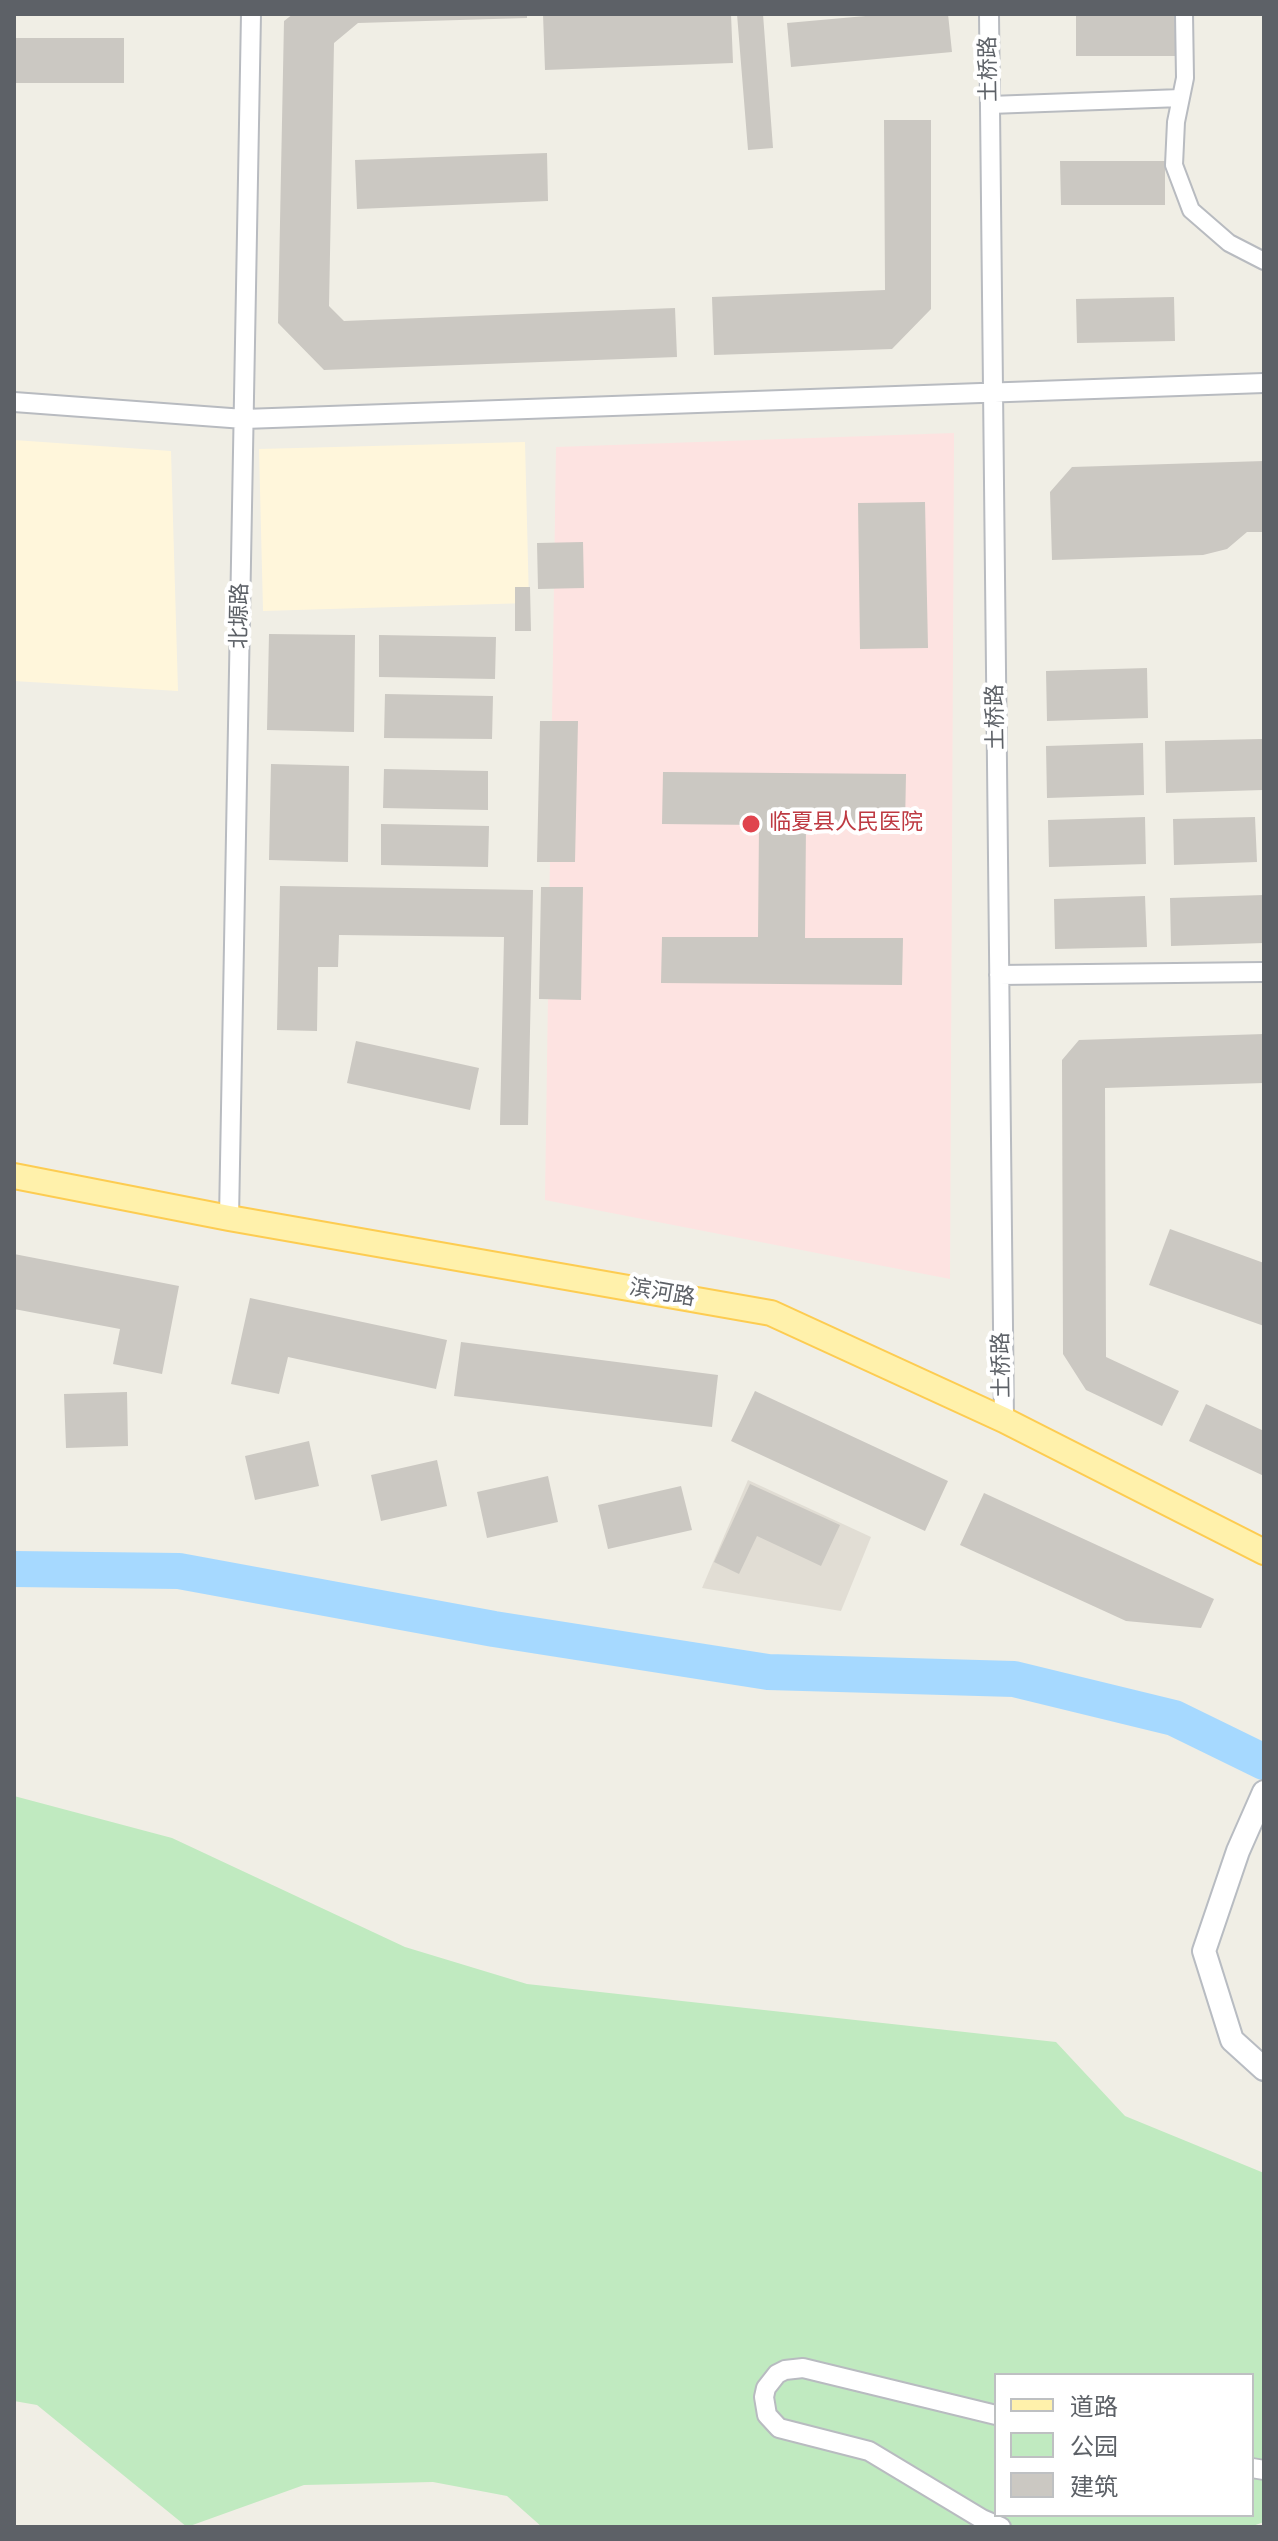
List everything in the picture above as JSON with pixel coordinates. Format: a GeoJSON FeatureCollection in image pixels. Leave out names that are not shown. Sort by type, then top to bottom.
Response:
{"type":"FeatureCollection","features":[{"type":"Feature","properties":{"kind":"main road","name":"滨河路"},"geometry":{"type":"LineString","coordinates":[[14,1176],[229,1218],[771,1313],[1004,1420],[1264,1552]]}},
{"type":"Feature","properties":{"kind":"main road"},"geometry":{"type":"LineString","coordinates":[[1264,1792],[1238,1851],[1204,1951],[1232,2040],[1264,2069]]}},
{"type":"Feature","properties":{"kind":"street","name":"北塬路"},"geometry":{"type":"LineString","coordinates":[[229,1218],[251,14]]}},
{"type":"Feature","properties":{"kind":"street","name":"土桥路"},"geometry":{"type":"LineString","coordinates":[[989,14],[1004,1420]]}},
{"type":"Feature","properties":{"kind":"street"},"geometry":{"type":"LineString","coordinates":[[1184,14],[1185,78],[1176,122],[1174,165],[1191,210],[1229,243],[1264,261]]}},
{"type":"Feature","properties":{"kind":"street"},"geometry":{"type":"LineString","coordinates":[[990,105],[1181,98]]}},
{"type":"Feature","properties":{"kind":"street"},"geometry":{"type":"LineString","coordinates":[[14,402],[244,419],[1264,383]]}},
{"type":"Feature","properties":{"kind":"street"},"geometry":{"type":"LineString","coordinates":[[999,975],[1264,972]]}},
{"type":"Feature","properties":{"kind":"street"},"geometry":{"type":"LineString","coordinates":[[994,2415],[803,2368],[777,2374],[770,2380],[764,2397],[767,2415],[779,2428],[869,2451],[982,2519],[1001,2527]]}},
{"type":"Feature","properties":{"kind":"shaded area","name":"临夏县人民医院"},"geometry":{"type":"Polygon","coordinates":[[[954,433],[950,1279],[545,1200],[556,447],[954,433]]]}},
{"type":"Feature","properties":{"kind":"shaded area"},"geometry":{"type":"Polygon","coordinates":[[[14,440],[171,451],[178,691],[14,681],[14,440]]]}},
{"type":"Feature","properties":{"kind":"shaded area"},"geometry":{"type":"Polygon","coordinates":[[[525,442],[529,603],[263,611],[259,449],[525,442]]]}},
{"type":"Feature","properties":{"kind":"shaded area"},"geometry":{"type":"Polygon","coordinates":[[[748,1480],[871,1537],[841,1611],[702,1588],[748,1480]]]}},
{"type":"Feature","properties":{"kind":"green space"},"geometry":{"type":"Polygon","coordinates":[[[14,1796],[172,1838],[405,1947],[527,1984],[1056,2042],[1125,2116],[1264,2173],[1264,2522],[1250,2527],[542,2527],[507,2496],[433,2482],[304,2485],[187,2527],[37,2405],[14,2401],[14,1796]]]}},
{"type":"Feature","properties":{"kind":"building"},"geometry":{"type":"Polygon","coordinates":[[[293,14],[527,14],[527,18],[358,23],[334,43],[329,306],[344,321],[675,308],[677,357],[324,370],[278,323],[284,21],[293,14]]]}},
{"type":"Feature","properties":{"kind":"building"},"geometry":{"type":"Polygon","coordinates":[[[543,14],[731,14],[733,63],[545,70],[543,14]]]}},
{"type":"Feature","properties":{"kind":"building"},"geometry":{"type":"Polygon","coordinates":[[[737,14],[763,14],[773,148],[748,150],[737,14]]]}},
{"type":"Feature","properties":{"kind":"building"},"geometry":{"type":"Polygon","coordinates":[[[888,14],[948,14],[952,52],[791,67],[787,23],[888,14]]]}},
{"type":"Feature","properties":{"kind":"building"},"geometry":{"type":"Polygon","coordinates":[[[1076,14],[1175,14],[1175,56],[1076,56],[1076,14]]]}},
{"type":"Feature","properties":{"kind":"building"},"geometry":{"type":"Polygon","coordinates":[[[14,38],[124,38],[124,83],[14,83],[14,38]]]}},
{"type":"Feature","properties":{"kind":"building"},"geometry":{"type":"Polygon","coordinates":[[[884,120],[931,120],[931,309],[892,349],[714,355],[712,297],[885,290],[884,120]]]}},
{"type":"Feature","properties":{"kind":"building"},"geometry":{"type":"Polygon","coordinates":[[[547,153],[548,201],[357,209],[355,160],[547,153]]]}},
{"type":"Feature","properties":{"kind":"building"},"geometry":{"type":"Polygon","coordinates":[[[1060,161],[1165,161],[1165,205],[1061,205],[1060,161]]]}},
{"type":"Feature","properties":{"kind":"building"},"geometry":{"type":"Polygon","coordinates":[[[1174,297],[1175,341],[1077,343],[1076,299],[1174,297]]]}},
{"type":"Feature","properties":{"kind":"building"},"geometry":{"type":"Polygon","coordinates":[[[1264,461],[1264,532],[1247,532],[1227,549],[1203,555],[1052,560],[1050,492],[1072,467],[1264,461]]]}},
{"type":"Feature","properties":{"kind":"building"},"geometry":{"type":"Polygon","coordinates":[[[925,502],[928,648],[860,649],[858,503],[925,502]]]}},
{"type":"Feature","properties":{"kind":"building"},"geometry":{"type":"Polygon","coordinates":[[[583,542],[584,588],[538,589],[537,543],[583,542]]]}},
{"type":"Feature","properties":{"kind":"building"},"geometry":{"type":"Polygon","coordinates":[[[515,587],[530,587],[531,631],[515,631],[515,587]]]}},
{"type":"Feature","properties":{"kind":"building"},"geometry":{"type":"Polygon","coordinates":[[[269,634],[355,635],[354,732],[267,730],[269,634]]]}},
{"type":"Feature","properties":{"kind":"building"},"geometry":{"type":"Polygon","coordinates":[[[379,635],[496,637],[495,679],[379,677],[379,635]]]}},
{"type":"Feature","properties":{"kind":"building"},"geometry":{"type":"Polygon","coordinates":[[[1147,668],[1148,718],[1047,721],[1046,671],[1147,668]]]}},
{"type":"Feature","properties":{"kind":"building"},"geometry":{"type":"Polygon","coordinates":[[[385,694],[493,696],[492,739],[384,738],[385,694]]]}},
{"type":"Feature","properties":{"kind":"building"},"geometry":{"type":"Polygon","coordinates":[[[540,721],[578,721],[575,862],[537,862],[540,721]]]}},
{"type":"Feature","properties":{"kind":"building"},"geometry":{"type":"Polygon","coordinates":[[[1262,739],[1263,790],[1166,793],[1165,741],[1262,739]]]}},
{"type":"Feature","properties":{"kind":"building"},"geometry":{"type":"Polygon","coordinates":[[[1143,743],[1144,795],[1047,798],[1046,746],[1143,743]]]}},
{"type":"Feature","properties":{"kind":"building"},"geometry":{"type":"Polygon","coordinates":[[[271,764],[349,766],[348,862],[269,860],[271,764]]]}},
{"type":"Feature","properties":{"kind":"building"},"geometry":{"type":"Polygon","coordinates":[[[384,769],[488,771],[488,810],[383,808],[384,769]]]}},
{"type":"Feature","properties":{"kind":"building"},"geometry":{"type":"Polygon","coordinates":[[[663,772],[906,774],[905,826],[806,825],[805,938],[903,938],[902,985],[661,983],[662,937],[758,937],[759,825],[662,824],[663,772]]]}},
{"type":"Feature","properties":{"kind":"building"},"geometry":{"type":"Polygon","coordinates":[[[1145,817],[1146,864],[1049,867],[1048,820],[1145,817]]]}},
{"type":"Feature","properties":{"kind":"building"},"geometry":{"type":"Polygon","coordinates":[[[1255,817],[1257,862],[1174,865],[1173,819],[1255,817]]]}},
{"type":"Feature","properties":{"kind":"building"},"geometry":{"type":"Polygon","coordinates":[[[381,824],[489,826],[488,867],[381,865],[381,824]]]}},
{"type":"Feature","properties":{"kind":"building"},"geometry":{"type":"Polygon","coordinates":[[[280,886],[533,890],[528,1125],[500,1125],[504,937],[339,935],[338,967],[318,967],[317,1031],[277,1030],[280,886]]]}},
{"type":"Feature","properties":{"kind":"building"},"geometry":{"type":"Polygon","coordinates":[[[541,887],[583,887],[581,1000],[539,999],[541,887]]]}},
{"type":"Feature","properties":{"kind":"building"},"geometry":{"type":"Polygon","coordinates":[[[1264,895],[1264,943],[1171,946],[1170,898],[1264,895]]]}},
{"type":"Feature","properties":{"kind":"building"},"geometry":{"type":"Polygon","coordinates":[[[1145,896],[1147,947],[1055,949],[1054,899],[1145,896]]]}},
{"type":"Feature","properties":{"kind":"building"},"geometry":{"type":"Polygon","coordinates":[[[1264,1034],[1264,1083],[1105,1088],[1106,1357],[1179,1391],[1162,1426],[1086,1390],[1063,1354],[1062,1060],[1079,1040],[1264,1034]]]}},
{"type":"Feature","properties":{"kind":"building"},"geometry":{"type":"Polygon","coordinates":[[[356,1041],[479,1068],[470,1110],[347,1083],[356,1041]]]}},
{"type":"Feature","properties":{"kind":"building"},"geometry":{"type":"Polygon","coordinates":[[[1170,1229],[1264,1263],[1264,1326],[1149,1285],[1170,1229]]]}},
{"type":"Feature","properties":{"kind":"building"},"geometry":{"type":"Polygon","coordinates":[[[14,1254],[179,1286],[162,1374],[113,1364],[120,1329],[14,1309],[14,1254]]]}},
{"type":"Feature","properties":{"kind":"building"},"geometry":{"type":"Polygon","coordinates":[[[250,1298],[447,1340],[436,1389],[288,1357],[279,1394],[231,1384],[250,1298]]]}},
{"type":"Feature","properties":{"kind":"building"},"geometry":{"type":"Polygon","coordinates":[[[461,1342],[718,1375],[712,1427],[454,1396],[461,1342]]]}},
{"type":"Feature","properties":{"kind":"building"},"geometry":{"type":"Polygon","coordinates":[[[755,1391],[948,1481],[925,1531],[731,1441],[755,1391]]]}},
{"type":"Feature","properties":{"kind":"building"},"geometry":{"type":"Polygon","coordinates":[[[127,1392],[128,1446],[66,1448],[64,1394],[127,1392]]]}},
{"type":"Feature","properties":{"kind":"building"},"geometry":{"type":"Polygon","coordinates":[[[1206,1404],[1264,1431],[1264,1476],[1189,1441],[1206,1404]]]}},
{"type":"Feature","properties":{"kind":"building"},"geometry":{"type":"Polygon","coordinates":[[[309,1441],[319,1486],[255,1500],[245,1456],[309,1441]]]}},
{"type":"Feature","properties":{"kind":"building"},"geometry":{"type":"Polygon","coordinates":[[[437,1460],[447,1506],[381,1521],[371,1475],[437,1460]]]}},
{"type":"Feature","properties":{"kind":"building"},"geometry":{"type":"Polygon","coordinates":[[[548,1476],[558,1522],[487,1538],[477,1492],[548,1476]]]}},
{"type":"Feature","properties":{"kind":"building"},"geometry":{"type":"Polygon","coordinates":[[[750,1484],[840,1525],[821,1566],[757,1536],[739,1574],[714,1562],[750,1484]]]}},
{"type":"Feature","properties":{"kind":"building"},"geometry":{"type":"Polygon","coordinates":[[[681,1486],[692,1530],[608,1549],[598,1505],[681,1486]]]}},
{"type":"Feature","properties":{"kind":"building"},"geometry":{"type":"Polygon","coordinates":[[[984,1493],[1214,1599],[1201,1628],[1126,1621],[960,1545],[984,1493]]]}},
{"type":"Feature","properties":{"kind":"waterway"},"geometry":{"type":"LineString","coordinates":[[14,1569],[179,1571],[494,1629],[768,1672],[1014,1679],[1174,1718],[1264,1762]]}},
{"type":"Feature","properties":{"kind":"place","name":"临夏县人民医院"},"geometry":{"type":"Point","coordinates":[751,824]}}]}
